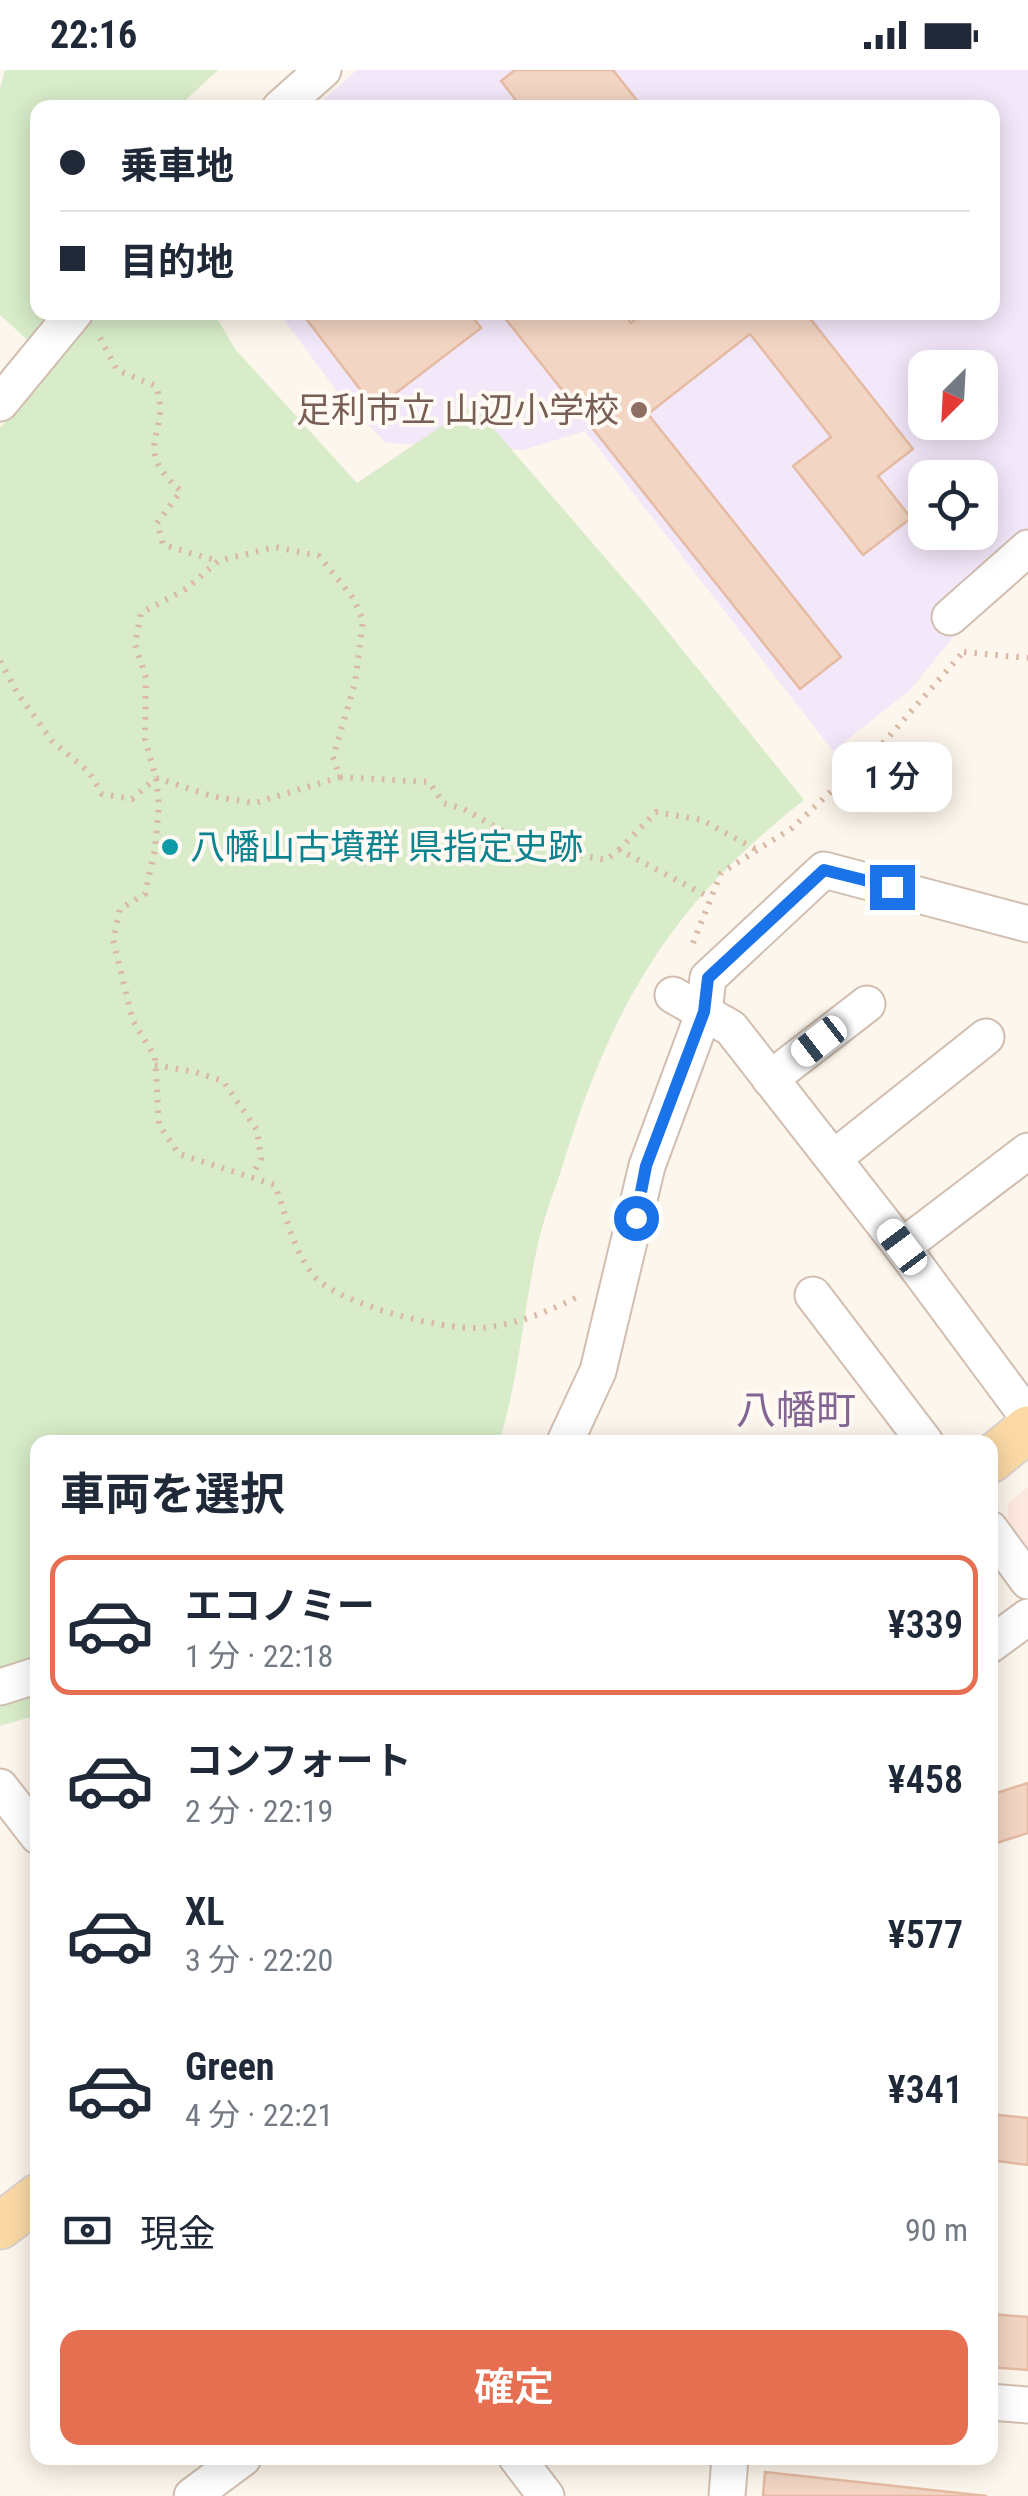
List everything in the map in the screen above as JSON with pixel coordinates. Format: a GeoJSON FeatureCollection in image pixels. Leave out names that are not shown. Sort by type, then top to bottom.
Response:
{"type":"FeatureCollection","features":[{"type":"Feature","properties":{"kind":"main road"},"geometry":{"type":"LineString","coordinates":[[998,1453],[1028,1429]]}},
{"type":"Feature","properties":{"kind":"main road"},"geometry":{"type":"LineString","coordinates":[[0,2226],[30,2203]]}},
{"type":"Feature","properties":{"kind":"street"},"geometry":{"type":"LineString","coordinates":[[289,100],[323,70]]}},
{"type":"Feature","properties":{"kind":"street"},"geometry":{"type":"LineString","coordinates":[[0,402],[85,320]]}},
{"type":"Feature","properties":{"kind":"street"},"geometry":{"type":"LineString","coordinates":[[950,617],[1028,548]]}},
{"type":"Feature","properties":{"kind":"street"},"geometry":{"type":"LineString","coordinates":[[568,1435],[598,1371],[646,1166],[704,1012],[708,978],[824,870],[1028,924]]}},
{"type":"Feature","properties":{"kind":"street"},"geometry":{"type":"LineString","coordinates":[[672,995],[731,1028],[1028,1416]]}},
{"type":"Feature","properties":{"kind":"street"},"geometry":{"type":"LineString","coordinates":[[770,1079],[868,1004]]}},
{"type":"Feature","properties":{"kind":"street"},"geometry":{"type":"LineString","coordinates":[[834,1158],[986,1037]]}},
{"type":"Feature","properties":{"kind":"street"},"geometry":{"type":"LineString","coordinates":[[902,1247],[1028,1151]]}},
{"type":"Feature","properties":{"kind":"street"},"geometry":{"type":"LineString","coordinates":[[813,1295],[920,1435]]}},
{"type":"Feature","properties":{"kind":"street"},"geometry":{"type":"LineString","coordinates":[[998,1540],[1028,1580]]}},
{"type":"Feature","properties":{"kind":"street"},"geometry":{"type":"LineString","coordinates":[[998,1638],[1028,1617]]}},
{"type":"Feature","properties":{"kind":"street"},"geometry":{"type":"LineString","coordinates":[[0,1687],[30,1678]]}},
{"type":"Feature","properties":{"kind":"street"},"geometry":{"type":"LineString","coordinates":[[0,1788],[30,1826]]}},
{"type":"Feature","properties":{"kind":"street"},"geometry":{"type":"LineString","coordinates":[[998,2403],[1028,2405]]}},
{"type":"Feature","properties":{"kind":"street"},"geometry":{"type":"LineString","coordinates":[[192,2496],[234,2465]]}},
{"type":"Feature","properties":{"kind":"street"},"geometry":{"type":"LineString","coordinates":[[522,2465],[541,2494]]}},
{"type":"Feature","properties":{"kind":"street"},"geometry":{"type":"LineString","coordinates":[[727,2496],[729,2465]]}},
{"type":"Feature","properties":{"kind":"path"},"geometry":{"type":"LineString","coordinates":[[87,320],[117,370],[156,386],[162,404],[154,457],[159,472],[181,491],[157,523],[163,545],[218,562]]}},
{"type":"Feature","properties":{"kind":"path"},"geometry":{"type":"LineString","coordinates":[[340,777],[334,757],[355,682],[364,620],[353,598],[319,556],[275,547],[218,562],[186,590],[142,613],[136,644],[146,678],[145,739],[156,778],[158,820],[144,894],[120,909],[113,940],[134,1021],[155,1057],[159,1125],[179,1154],[275,1185],[291,1240],[314,1276],[330,1290],[364,1304],[416,1319],[476,1328],[510,1324],[622,1276]]}},
{"type":"Feature","properties":{"kind":"path"},"geometry":{"type":"LineString","coordinates":[[672,995],[721,873],[792,828],[886,740],[974,639],[950,617]]}},
{"type":"Feature","properties":{"kind":"path"},"geometry":{"type":"LineString","coordinates":[[963,652],[1028,658]]}},
{"type":"Feature","properties":{"kind":"path"},"geometry":{"type":"LineString","coordinates":[[0,660],[18,694],[52,742],[89,772],[102,794],[132,799],[156,778]]}},
{"type":"Feature","properties":{"kind":"path"},"geometry":{"type":"LineString","coordinates":[[156,778],[215,797],[255,803],[340,777],[430,782],[443,803],[464,809],[526,845],[606,860],[656,812],[702,820],[757,850]]}},
{"type":"Feature","properties":{"kind":"path"},"geometry":{"type":"LineString","coordinates":[[619,850],[711,898]]}},
{"type":"Feature","properties":{"kind":"path"},"geometry":{"type":"LineString","coordinates":[[156,1065],[223,1081],[257,1130],[260,1158],[252,1176]]}},
{"type":"Feature","properties":{"kind":"shaded area","name":"足利市立 山辺小学校"},"geometry":{"type":"Polygon","coordinates":[[[357,70],[1028,70],[1028,532],[958,631],[911,689],[833,751],[585,431],[523,450],[386,443],[342,398],[284,320],[1000,320],[1000,100],[323,100],[357,70]]]}},
{"type":"Feature","properties":{"kind":"shaded area"},"geometry":{"type":"Polygon","coordinates":[[[1028,1487],[1028,1551],[1007,1522],[1008,1503],[1028,1487]]]}},
{"type":"Feature","properties":{"kind":"green space"},"geometry":{"type":"Polygon","coordinates":[[[5,70],[218,70],[186,100],[30,100],[30,320],[218,320],[235,349],[357,483],[473,405],[647,606],[804,800],[718,878],[683,918],[627,1004],[604,1052],[540,1237],[501,1435],[30,1435],[30,1717],[0,1726],[0,428],[55,365],[0,315],[0,88],[5,70]]]}},
{"type":"Feature","properties":{"kind":"building"},"geometry":{"type":"Polygon","coordinates":[[[515,70],[613,70],[637,100],[516,100],[501,81],[515,70]]]}},
{"type":"Feature","properties":{"kind":"building"},"geometry":{"type":"Polygon","coordinates":[[[307,320],[475,320],[481,328],[375,409],[307,320]]]}},
{"type":"Feature","properties":{"kind":"building"},"geometry":{"type":"Polygon","coordinates":[[[506,320],[811,320],[913,449],[878,476],[908,514],[908,520],[863,555],[793,466],[831,437],[750,334],[648,414],[841,657],[800,689],[506,320]]]}},
{"type":"Feature","properties":{"kind":"building"},"geometry":{"type":"Polygon","coordinates":[[[1028,1783],[1028,1833],[998,1842],[998,1792],[1028,1783]]]}},
{"type":"Feature","properties":{"kind":"building"},"geometry":{"type":"Polygon","coordinates":[[[998,2115],[1028,2118],[1028,2165],[998,2161],[998,2115]]]}},
{"type":"Feature","properties":{"kind":"building"},"geometry":{"type":"Polygon","coordinates":[[[998,2315],[1028,2317],[1028,2370],[998,2368],[998,2315]]]}},
{"type":"Feature","properties":{"kind":"building"},"geometry":{"type":"Polygon","coordinates":[[[765,2472],[987,2496],[763,2496],[765,2472]]]}},
{"type":"Feature","properties":{"kind":"place","name":"足利市立 山辺小学校"},"geometry":{"type":"Point","coordinates":[639,410]}},
{"type":"Feature","properties":{"kind":"place","name":"八幡山古墳群 県指定史跡"},"geometry":{"type":"Point","coordinates":[170,847]}},
{"type":"Feature","properties":{"kind":"district","name":"八幡町"},"geometry":{"type":"Point","coordinates":[796,1410]}},
{"type":"Feature","properties":{"kind":"route"},"geometry":{"type":"LineString","coordinates":[[636,1218],[646,1166],[704,1012],[708,978],[824,870],[892,887]]}}]}
